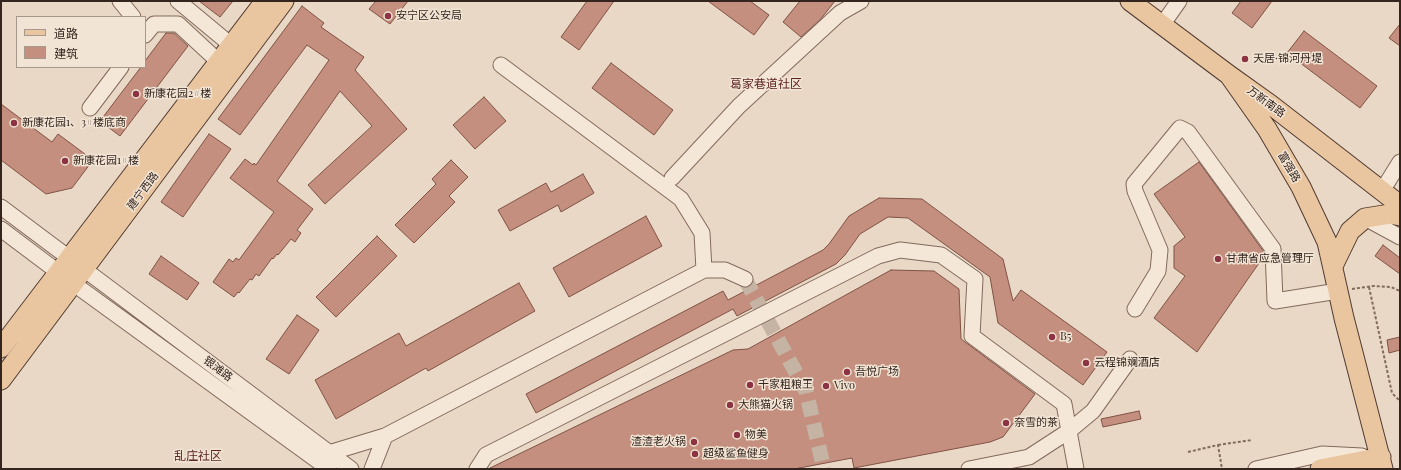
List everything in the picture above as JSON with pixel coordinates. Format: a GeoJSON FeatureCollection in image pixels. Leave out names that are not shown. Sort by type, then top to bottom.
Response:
{"type":"FeatureCollection","features":[{"type":"Feature","properties":{"kind":"main road","name":"建宁西路"},"geometry":{"type":"LineString","coordinates":[[1,348],[264,1]]}},
{"type":"Feature","properties":{"kind":"main road","name":"建宁西路"},"geometry":{"type":"LineString","coordinates":[[1,380],[284,1]]}},
{"type":"Feature","properties":{"kind":"main road","name":"万新南路"},"geometry":{"type":"LineString","coordinates":[[1130,1],[1271,105],[1400,205]]}},
{"type":"Feature","properties":{"kind":"main road","name":"富强路"},"geometry":{"type":"LineString","coordinates":[[1229,75],[1267,129],[1301,187],[1327,242],[1382,463]]}},
{"type":"Feature","properties":{"kind":"main road"},"geometry":{"type":"LineString","coordinates":[[1333,266],[1350,231],[1365,218],[1390,214],[1400,216]]}},
{"type":"Feature","properties":{"kind":"main road"},"geometry":{"type":"LineString","coordinates":[[1320,469],[1382,463]]}},
{"type":"Feature","properties":{"kind":"street"},"geometry":{"type":"LineString","coordinates":[[120,1],[132,16]]}},
{"type":"Feature","properties":{"kind":"street"},"geometry":{"type":"LineString","coordinates":[[178,1],[231,45]]}},
{"type":"Feature","properties":{"kind":"street"},"geometry":{"type":"LineString","coordinates":[[672,178],[739,106],[840,13],[861,1]]}},
{"type":"Feature","properties":{"kind":"street"},"geometry":{"type":"LineString","coordinates":[[1162,25],[1179,1]]}},
{"type":"Feature","properties":{"kind":"street"},"geometry":{"type":"LineString","coordinates":[[146,33],[154,24],[178,24],[219,62]]}},
{"type":"Feature","properties":{"kind":"street"},"geometry":{"type":"LineString","coordinates":[[502,65],[681,199],[702,233],[704,270]]}},
{"type":"Feature","properties":{"kind":"street"},"geometry":{"type":"LineString","coordinates":[[90,108],[120,68]]}},
{"type":"Feature","properties":{"kind":"street"},"geometry":{"type":"LineString","coordinates":[[1135,308],[1158,272],[1160,250],[1135,191],[1134,184],[1180,128],[1188,132],[1273,249],[1275,301],[1338,291]]}},
{"type":"Feature","properties":{"kind":"street"},"geometry":{"type":"LineString","coordinates":[[1382,191],[1400,162]]}},
{"type":"Feature","properties":{"kind":"street"},"geometry":{"type":"LineString","coordinates":[[1,207],[79,277]]}},
{"type":"Feature","properties":{"kind":"street"},"geometry":{"type":"LineString","coordinates":[[1365,218],[1400,237]]}},
{"type":"Feature","properties":{"kind":"street"},"geometry":{"type":"LineString","coordinates":[[1,229],[64,265]]}},
{"type":"Feature","properties":{"kind":"street"},"geometry":{"type":"LineString","coordinates":[[477,469],[486,455],[878,256],[900,250],[941,255],[975,279],[972,336],[1064,404],[1076,469]]}},
{"type":"Feature","properties":{"kind":"street"},"geometry":{"type":"LineString","coordinates":[[329,453],[385,436],[704,270],[726,270],[745,279]]}},
{"type":"Feature","properties":{"kind":"street","name":"银滩路"},"geometry":{"type":"LineString","coordinates":[[79,277],[351,469]]}},
{"type":"Feature","properties":{"kind":"street","name":"银滩路"},"geometry":{"type":"LineString","coordinates":[[79,277],[328,469]]}},
{"type":"Feature","properties":{"kind":"street"},"geometry":{"type":"LineString","coordinates":[[969,469],[1029,457],[1069,431],[1093,411],[1130,359]]}},
{"type":"Feature","properties":{"kind":"street"},"geometry":{"type":"LineString","coordinates":[[372,469],[385,436]]}},
{"type":"Feature","properties":{"kind":"street"},"geometry":{"type":"LineString","coordinates":[[1256,469],[1322,454],[1382,463]]}},
{"type":"Feature","properties":{"kind":"path"},"geometry":{"type":"LineString","coordinates":[[1370,287],[1392,393],[1400,401]]}},
{"type":"Feature","properties":{"kind":"path"},"geometry":{"type":"LineString","coordinates":[[1338,291],[1370,287],[1391,287],[1400,291]]}},
{"type":"Feature","properties":{"kind":"path"},"geometry":{"type":"LineString","coordinates":[[1188,452],[1218,445],[1252,440]]}},
{"type":"Feature","properties":{"kind":"path"},"geometry":{"type":"LineString","coordinates":[[1218,445],[1222,469]]}},
{"type":"Feature","properties":{"kind":"building"},"geometry":{"type":"Polygon","coordinates":[[[199,1],[233,1],[220,17],[199,1]]]}},
{"type":"Feature","properties":{"kind":"building","name":"安宁区公安局"},"geometry":{"type":"Polygon","coordinates":[[[376,1],[408,1],[390,24],[369,9],[376,1]]]}},
{"type":"Feature","properties":{"kind":"building"},"geometry":{"type":"Polygon","coordinates":[[[587,1],[614,1],[579,50],[561,37],[587,1]]]}},
{"type":"Feature","properties":{"kind":"building"},"geometry":{"type":"Polygon","coordinates":[[[708,1],[750,1],[769,15],[754,35],[708,1]]]}},
{"type":"Feature","properties":{"kind":"building"},"geometry":{"type":"Polygon","coordinates":[[[800,1],[835,1],[820,20],[801,37],[783,22],[800,1]]]}},
{"type":"Feature","properties":{"kind":"building"},"geometry":{"type":"Polygon","coordinates":[[[1241,1],[1272,1],[1252,28],[1232,13],[1241,1]]]}},
{"type":"Feature","properties":{"kind":"building"},"geometry":{"type":"Polygon","coordinates":[[[302,6],[324,23],[321,27],[364,57],[355,70],[407,129],[325,204],[308,185],[372,126],[340,91],[277,181],[313,209],[297,230],[301,233],[295,242],[291,239],[278,255],[277,254],[273,259],[272,258],[259,276],[256,274],[252,280],[250,279],[234,297],[213,282],[229,259],[233,262],[236,258],[239,260],[274,212],[230,178],[245,159],[253,165],[254,163],[256,165],[329,60],[307,45],[240,135],[218,119],[302,6]]]}},
{"type":"Feature","properties":{"kind":"building"},"geometry":{"type":"Polygon","coordinates":[[[1400,24],[1400,46],[1389,38],[1400,24]]]}},
{"type":"Feature","properties":{"kind":"building"},"geometry":{"type":"Polygon","coordinates":[[[1304,31],[1377,86],[1360,108],[1287,53],[1304,31]]]}},
{"type":"Feature","properties":{"kind":"building","name":"新康花园2#楼"},"geometry":{"type":"Polygon","coordinates":[[[166,33],[174,33],[188,46],[120,136],[100,121],[140,68],[146,68],[146,60],[166,33]]]}},
{"type":"Feature","properties":{"kind":"building"},"geometry":{"type":"Polygon","coordinates":[[[611,63],[673,110],[654,135],[592,88],[611,63]]]}},
{"type":"Feature","properties":{"kind":"building"},"geometry":{"type":"Polygon","coordinates":[[[484,97],[506,121],[475,149],[453,125],[484,97]]]}},
{"type":"Feature","properties":{"kind":"building"},"geometry":{"type":"Polygon","coordinates":[[[1,104],[52,142],[58,134],[93,160],[72,188],[46,194],[1,160],[1,104]]]}},
{"type":"Feature","properties":{"kind":"building"},"geometry":{"type":"Polygon","coordinates":[[[209,134],[231,149],[183,217],[161,202],[209,134]]]}},
{"type":"Feature","properties":{"kind":"building"},"geometry":{"type":"Polygon","coordinates":[[[451,160],[468,177],[449,196],[455,202],[414,243],[395,225],[436,184],[432,179],[451,160]]]}},
{"type":"Feature","properties":{"kind":"building","name":"甘肃省应急管理厅"},"geometry":{"type":"Polygon","coordinates":[[[1199,162],[1264,252],[1264,256],[1197,352],[1154,318],[1185,276],[1174,268],[1174,246],[1185,237],[1154,194],[1199,162]]]}},
{"type":"Feature","properties":{"kind":"building"},"geometry":{"type":"Polygon","coordinates":[[[583,174],[594,193],[561,212],[558,205],[510,231],[498,210],[546,183],[551,192],[583,174]]]}},
{"type":"Feature","properties":{"kind":"building"},"geometry":{"type":"Polygon","coordinates":[[[879,198],[922,199],[1003,259],[1013,301],[1021,290],[1107,352],[1083,385],[998,323],[990,277],[908,218],[888,217],[860,234],[845,255],[836,264],[737,316],[733,309],[536,413],[526,394],[723,291],[728,300],[823,250],[849,216],[879,198]]]}},
{"type":"Feature","properties":{"kind":"building"},"geometry":{"type":"Polygon","coordinates":[[[646,216],[662,246],[569,297],[553,268],[646,216]]]}},
{"type":"Feature","properties":{"kind":"building"},"geometry":{"type":"Polygon","coordinates":[[[377,236],[397,256],[336,317],[316,297],[377,236]]]}},
{"type":"Feature","properties":{"kind":"building"},"geometry":{"type":"Polygon","coordinates":[[[1383,245],[1400,258],[1400,274],[1375,256],[1383,245]]]}},
{"type":"Feature","properties":{"kind":"building"},"geometry":{"type":"Polygon","coordinates":[[[161,256],[199,283],[187,300],[149,274],[161,256]]]}},
{"type":"Feature","properties":{"kind":"building","name":"吾悦广场"},"geometry":{"type":"Polygon","coordinates":[[[891,270],[934,271],[959,289],[961,339],[1035,394],[1003,437],[990,442],[854,468],[852,458],[794,469],[488,469],[733,350],[748,349],[891,270]]]}},
{"type":"Feature","properties":{"kind":"building"},"geometry":{"type":"Polygon","coordinates":[[[519,283],[535,311],[428,371],[426,368],[336,419],[315,380],[399,333],[406,346],[519,283]]]}},
{"type":"Feature","properties":{"kind":"building"},"geometry":{"type":"Polygon","coordinates":[[[297,315],[319,330],[289,374],[266,359],[297,315]]]}},
{"type":"Feature","properties":{"kind":"building"},"geometry":{"type":"Polygon","coordinates":[[[1400,337],[1400,350],[1389,353],[1387,340],[1400,337]]]}},
{"type":"Feature","properties":{"kind":"building"},"geometry":{"type":"Polygon","coordinates":[[[1139,411],[1141,419],[1103,427],[1101,419],[1139,411]]]}},
{"type":"Feature","properties":{"kind":"tunnel"},"geometry":{"type":"LineString","coordinates":[[745,279],[806,391],[824,469]]}},
{"type":"Feature","properties":{"kind":"place","name":"安宁区公安局"},"geometry":{"type":"Point","coordinates":[388,16]}},
{"type":"Feature","properties":{"kind":"place","name":"天居·锦河丹堤"},"geometry":{"type":"Point","coordinates":[1245,59]}},
{"type":"Feature","properties":{"kind":"place","name":"新康花园2#楼"},"geometry":{"type":"Point","coordinates":[136,94]}},
{"type":"Feature","properties":{"kind":"place","name":"新康花园1、3#楼底商"},"geometry":{"type":"Point","coordinates":[14,123]}},
{"type":"Feature","properties":{"kind":"place","name":"新康花园1#楼"},"geometry":{"type":"Point","coordinates":[65,161]}},
{"type":"Feature","properties":{"kind":"place","name":"甘肃省应急管理厅"},"geometry":{"type":"Point","coordinates":[1218,259]}},
{"type":"Feature","properties":{"kind":"place","name":"B5"},"geometry":{"type":"Point","coordinates":[1052,337]}},
{"type":"Feature","properties":{"kind":"place","name":"云程锦斓酒店"},"geometry":{"type":"Point","coordinates":[1086,363]}},
{"type":"Feature","properties":{"kind":"place","name":"吾悦广场"},"geometry":{"type":"Point","coordinates":[847,372]}},
{"type":"Feature","properties":{"kind":"place","name":"千家粗粮王"},"geometry":{"type":"Point","coordinates":[750,385]}},
{"type":"Feature","properties":{"kind":"place","name":"Vivo"},"geometry":{"type":"Point","coordinates":[826,386]}},
{"type":"Feature","properties":{"kind":"place","name":"大熊猫火锅"},"geometry":{"type":"Point","coordinates":[730,405]}},
{"type":"Feature","properties":{"kind":"place","name":"奈雪的茶"},"geometry":{"type":"Point","coordinates":[1006,423]}},
{"type":"Feature","properties":{"kind":"place","name":"物美"},"geometry":{"type":"Point","coordinates":[737,435]}},
{"type":"Feature","properties":{"kind":"place","name":"渣渣老火锅"},"geometry":{"type":"Point","coordinates":[694,442]}},
{"type":"Feature","properties":{"kind":"place","name":"超级鲨鱼健身"},"geometry":{"type":"Point","coordinates":[695,454]}},
{"type":"Feature","properties":{"kind":"district","name":"葛家巷道社区"},"geometry":{"type":"Point","coordinates":[766,84]}},
{"type":"Feature","properties":{"kind":"district","name":"乱庄社区"},"geometry":{"type":"Point","coordinates":[198,456]}}]}
